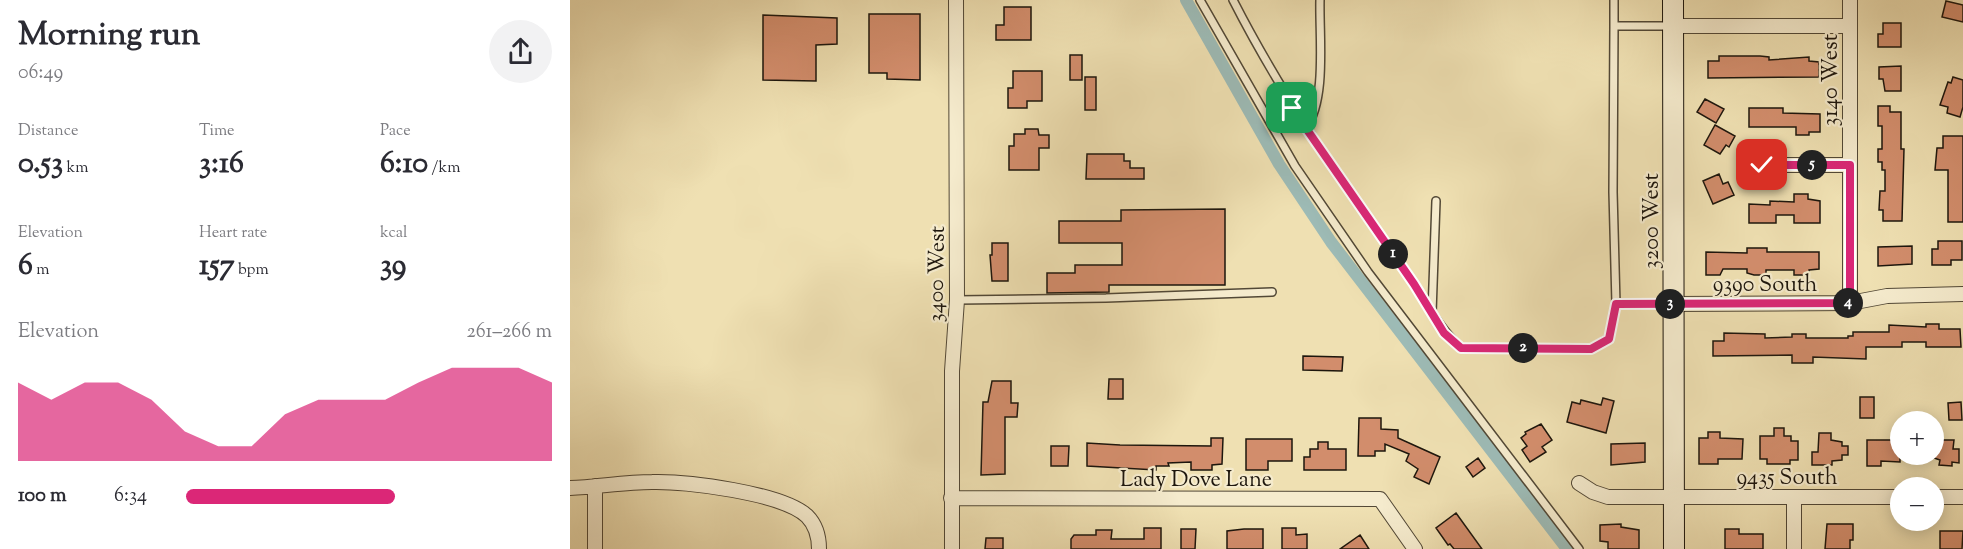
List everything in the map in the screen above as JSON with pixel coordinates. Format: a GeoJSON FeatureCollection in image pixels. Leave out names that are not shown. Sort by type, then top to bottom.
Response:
{"type":"FeatureCollection","features":[{"type":"Feature","properties":{"kind":"street","name":"3400 West"},"geometry":{"type":"LineString","coordinates":[[952,549],[952,371],[957,300],[956,0]]}},
{"type":"Feature","properties":{"kind":"street","name":"3200 West"},"geometry":{"type":"LineString","coordinates":[[1673,0],[1674,549]]}},
{"type":"Feature","properties":{"kind":"street","name":"3140 West"},"geometry":{"type":"LineString","coordinates":[[1850,0],[1850,303]]}},
{"type":"Feature","properties":{"kind":"street"},"geometry":{"type":"LineString","coordinates":[[1673,26],[1850,26]]}},
{"type":"Feature","properties":{"kind":"street"},"geometry":{"type":"LineString","coordinates":[[1762,165],[1850,165]]}},
{"type":"Feature","properties":{"kind":"street","name":"9390 South"},"geometry":{"type":"LineString","coordinates":[[1674,304],[1850,303],[1887,296],[1963,294]]}},
{"type":"Feature","properties":{"kind":"street"},"geometry":{"type":"LineString","coordinates":[[570,488],[655,482],[719,487],[793,507],[810,520],[818,534],[819,549]]}},
{"type":"Feature","properties":{"kind":"street","name":"9435 South"},"geometry":{"type":"LineString","coordinates":[[1580,483],[1593,492],[1608,497],[1890,497]]}},
{"type":"Feature","properties":{"kind":"street"},"geometry":{"type":"LineString","coordinates":[[595,486],[595,549]]}},
{"type":"Feature","properties":{"kind":"street"},"geometry":{"type":"LineString","coordinates":[[1794,497],[1794,549]]}},
{"type":"Feature","properties":{"kind":"street"},"geometry":{"type":"LineString","coordinates":[[1944,497],[1963,497]]}},
{"type":"Feature","properties":{"kind":"street","name":"Lady Dove Lane"},"geometry":{"type":"LineString","coordinates":[[951,498],[1380,499],[1415,549]]}},
{"type":"Feature","properties":{"kind":"lane"},"geometry":{"type":"LineString","coordinates":[[1200,0],[1308,185],[1368,272],[1579,549]]}},
{"type":"Feature","properties":{"kind":"lane"},"geometry":{"type":"LineString","coordinates":[[1233,0],[1275,78],[1306,128],[1444,333],[1461,348],[1591,349],[1609,339],[1616,304],[1613,192],[1614,0]]}},
{"type":"Feature","properties":{"kind":"lane"},"geometry":{"type":"LineString","coordinates":[[1306,128],[1313,118],[1319,84],[1320,0]]}},
{"type":"Feature","properties":{"kind":"lane"},"geometry":{"type":"LineString","coordinates":[[1614,26],[1673,26]]}},
{"type":"Feature","properties":{"kind":"lane"},"geometry":{"type":"LineString","coordinates":[[1432,313],[1436,201]]}},
{"type":"Feature","properties":{"kind":"lane"},"geometry":{"type":"LineString","coordinates":[[957,300],[1272,292]]}},
{"type":"Feature","properties":{"kind":"lane"},"geometry":{"type":"LineString","coordinates":[[1616,304],[1674,304]]}},
{"type":"Feature","properties":{"kind":"building"},"geometry":{"type":"Polygon","coordinates":[[[1946,1],[1963,5],[1963,22],[1942,17],[1946,1]]]}},
{"type":"Feature","properties":{"kind":"building"},"geometry":{"type":"Polygon","coordinates":[[[1004,7],[1031,7],[1031,40],[996,40],[996,25],[1004,25],[1004,7]]]}},
{"type":"Feature","properties":{"kind":"building"},"geometry":{"type":"Polygon","coordinates":[[[869,14],[920,14],[920,80],[887,79],[887,73],[869,73],[869,14]]]}},
{"type":"Feature","properties":{"kind":"building"},"geometry":{"type":"Polygon","coordinates":[[[763,15],[837,18],[837,44],[816,45],[816,81],[763,80],[763,15]]]}},
{"type":"Feature","properties":{"kind":"building"},"geometry":{"type":"Polygon","coordinates":[[[1883,23],[1901,23],[1901,47],[1878,47],[1878,34],[1883,34],[1883,23]]]}},
{"type":"Feature","properties":{"kind":"building"},"geometry":{"type":"Polygon","coordinates":[[[1070,55],[1082,55],[1082,80],[1070,80],[1070,55]]]}},
{"type":"Feature","properties":{"kind":"building"},"geometry":{"type":"Polygon","coordinates":[[[1719,56],[1760,56],[1769,57],[1769,60],[1809,57],[1809,61],[1819,62],[1819,77],[1708,78],[1708,61],[1719,61],[1719,56]]]}},
{"type":"Feature","properties":{"kind":"building"},"geometry":{"type":"Polygon","coordinates":[[[1901,66],[1901,91],[1885,91],[1883,79],[1879,79],[1879,67],[1901,66]]]}},
{"type":"Feature","properties":{"kind":"building"},"geometry":{"type":"Polygon","coordinates":[[[1013,71],[1042,71],[1042,101],[1027,101],[1027,108],[1008,108],[1008,88],[1013,88],[1013,71]]]}},
{"type":"Feature","properties":{"kind":"building"},"geometry":{"type":"Polygon","coordinates":[[[1085,77],[1096,77],[1096,110],[1085,110],[1085,77]]]}},
{"type":"Feature","properties":{"kind":"building"},"geometry":{"type":"Polygon","coordinates":[[[1953,77],[1963,80],[1963,107],[1960,117],[1947,113],[1948,107],[1940,105],[1948,82],[1951,83],[1953,77]]]}},
{"type":"Feature","properties":{"kind":"building"},"geometry":{"type":"Polygon","coordinates":[[[1705,99],[1724,109],[1716,123],[1697,112],[1705,99]]]}},
{"type":"Feature","properties":{"kind":"building"},"geometry":{"type":"Polygon","coordinates":[[[1878,106],[1890,106],[1890,112],[1901,112],[1901,149],[1904,149],[1902,221],[1883,221],[1883,210],[1879,210],[1880,191],[1885,191],[1885,170],[1882,170],[1882,162],[1878,162],[1878,149],[1882,149],[1882,126],[1878,126],[1878,106]]]}},
{"type":"Feature","properties":{"kind":"building"},"geometry":{"type":"Polygon","coordinates":[[[1749,108],[1783,108],[1783,113],[1820,114],[1820,132],[1796,135],[1796,127],[1749,127],[1749,108]]]}},
{"type":"Feature","properties":{"kind":"building"},"geometry":{"type":"Polygon","coordinates":[[[1715,125],[1735,136],[1729,147],[1726,145],[1720,154],[1704,145],[1715,125]]]}},
{"type":"Feature","properties":{"kind":"building"},"geometry":{"type":"Polygon","coordinates":[[[1025,129],[1038,129],[1039,135],[1049,135],[1049,148],[1039,148],[1039,170],[1009,170],[1009,146],[1014,146],[1014,134],[1025,134],[1025,129]]]}},
{"type":"Feature","properties":{"kind":"building"},"geometry":{"type":"Polygon","coordinates":[[[1943,136],[1963,136],[1963,222],[1948,222],[1948,170],[1935,170],[1937,148],[1943,148],[1943,136]]]}},
{"type":"Feature","properties":{"kind":"building"},"geometry":{"type":"Polygon","coordinates":[[[1087,154],[1124,154],[1124,161],[1130,161],[1130,168],[1144,168],[1144,179],[1086,179],[1087,154]]]}},
{"type":"Feature","properties":{"kind":"building"},"geometry":{"type":"Polygon","coordinates":[[[1719,174],[1723,184],[1728,182],[1734,195],[1713,204],[1703,181],[1719,174]]]}},
{"type":"Feature","properties":{"kind":"building"},"geometry":{"type":"Polygon","coordinates":[[[1794,194],[1808,194],[1808,199],[1820,201],[1820,223],[1794,223],[1794,215],[1776,215],[1776,223],[1749,223],[1749,204],[1770,205],[1770,201],[1794,202],[1794,194]]]}},
{"type":"Feature","properties":{"kind":"building"},"geometry":{"type":"Polygon","coordinates":[[[1225,209],[1225,285],[1109,285],[1109,292],[1047,293],[1047,273],[1075,273],[1075,265],[1122,265],[1122,243],[1059,243],[1059,221],[1121,221],[1121,210],[1225,209]]]}},
{"type":"Feature","properties":{"kind":"building"},"geometry":{"type":"Polygon","coordinates":[[[1938,241],[1962,241],[1962,260],[1951,260],[1951,265],[1932,265],[1932,249],[1938,249],[1938,241]]]}},
{"type":"Feature","properties":{"kind":"building"},"geometry":{"type":"Polygon","coordinates":[[[992,243],[1008,243],[1008,281],[992,281],[990,255],[992,255],[992,243]]]}},
{"type":"Feature","properties":{"kind":"building"},"geometry":{"type":"Polygon","coordinates":[[[1912,246],[1912,264],[1878,266],[1878,247],[1912,246]]]}},
{"type":"Feature","properties":{"kind":"building"},"geometry":{"type":"Polygon","coordinates":[[[1747,248],[1767,248],[1767,252],[1819,252],[1819,269],[1809,270],[1809,275],[1794,275],[1794,270],[1766,270],[1766,275],[1754,275],[1747,273],[1747,269],[1723,269],[1720,275],[1706,275],[1706,252],[1747,253],[1747,248]]]}},
{"type":"Feature","properties":{"kind":"building"},"geometry":{"type":"Polygon","coordinates":[[[1926,324],[1939,324],[1939,329],[1960,329],[1961,347],[1926,347],[1926,342],[1902,342],[1902,347],[1866,347],[1866,359],[1813,357],[1813,363],[1792,363],[1792,355],[1713,356],[1713,341],[1724,341],[1724,333],[1765,334],[1765,338],[1806,334],[1806,338],[1848,338],[1848,336],[1853,336],[1853,332],[1889,332],[1889,325],[1926,327],[1926,324]]]}},
{"type":"Feature","properties":{"kind":"building"},"geometry":{"type":"Polygon","coordinates":[[[1303,356],[1343,357],[1342,371],[1303,370],[1303,356]]]}},
{"type":"Feature","properties":{"kind":"building"},"geometry":{"type":"Polygon","coordinates":[[[1109,379],[1123,379],[1123,399],[1108,399],[1109,379]]]}},
{"type":"Feature","properties":{"kind":"building"},"geometry":{"type":"Polygon","coordinates":[[[992,381],[1011,381],[1011,403],[1018,403],[1017,417],[1005,417],[1005,474],[981,475],[983,402],[988,402],[992,381]]]}},
{"type":"Feature","properties":{"kind":"building"},"geometry":{"type":"Polygon","coordinates":[[[1860,397],[1874,397],[1874,418],[1860,418],[1860,397]]]}},
{"type":"Feature","properties":{"kind":"building"},"geometry":{"type":"Polygon","coordinates":[[[1603,398],[1614,401],[1606,433],[1567,422],[1572,402],[1580,404],[1581,400],[1601,405],[1603,398]]]}},
{"type":"Feature","properties":{"kind":"building"},"geometry":{"type":"Polygon","coordinates":[[[1961,402],[1962,420],[1949,420],[1948,403],[1961,402]]]}},
{"type":"Feature","properties":{"kind":"building"},"geometry":{"type":"Polygon","coordinates":[[[1359,418],[1381,418],[1381,429],[1398,430],[1398,438],[1440,457],[1429,484],[1414,477],[1418,469],[1406,461],[1409,454],[1385,444],[1385,451],[1375,451],[1375,456],[1358,456],[1359,418]]]}},
{"type":"Feature","properties":{"kind":"building"},"geometry":{"type":"Polygon","coordinates":[[[1541,424],[1552,440],[1542,447],[1546,452],[1530,462],[1522,450],[1527,446],[1521,438],[1526,434],[1525,432],[1541,424]]]}},
{"type":"Feature","properties":{"kind":"building"},"geometry":{"type":"Polygon","coordinates":[[[1774,428],[1784,428],[1784,436],[1791,436],[1791,441],[1798,441],[1798,460],[1790,460],[1790,464],[1767,464],[1767,459],[1760,459],[1760,436],[1774,436],[1774,428]]]}},
{"type":"Feature","properties":{"kind":"building"},"geometry":{"type":"Polygon","coordinates":[[[1708,432],[1720,432],[1720,438],[1743,439],[1742,459],[1718,459],[1718,464],[1699,464],[1699,438],[1708,438],[1708,432]]]}},
{"type":"Feature","properties":{"kind":"building"},"geometry":{"type":"Polygon","coordinates":[[[1819,433],[1831,433],[1831,440],[1842,442],[1842,446],[1848,446],[1848,455],[1842,455],[1842,460],[1832,461],[1832,465],[1812,465],[1812,452],[1818,452],[1819,433]]]}},
{"type":"Feature","properties":{"kind":"building"},"geometry":{"type":"Polygon","coordinates":[[[1211,438],[1223,438],[1222,464],[1212,465],[1212,470],[1191,470],[1191,462],[1168,463],[1169,466],[1156,466],[1156,470],[1087,466],[1087,443],[1211,446],[1211,438]]]}},
{"type":"Feature","properties":{"kind":"building"},"geometry":{"type":"Polygon","coordinates":[[[1246,439],[1292,439],[1292,461],[1268,461],[1268,470],[1246,470],[1246,439]]]}},
{"type":"Feature","properties":{"kind":"building"},"geometry":{"type":"Polygon","coordinates":[[[1867,440],[1890,440],[1890,461],[1881,461],[1881,466],[1867,466],[1867,440]]]}},
{"type":"Feature","properties":{"kind":"building"},"geometry":{"type":"Polygon","coordinates":[[[1944,440],[1954,440],[1953,449],[1959,449],[1959,463],[1952,462],[1952,466],[1939,465],[1944,465],[1944,440]]]}},
{"type":"Feature","properties":{"kind":"building"},"geometry":{"type":"Polygon","coordinates":[[[1318,442],[1328,442],[1328,449],[1346,449],[1346,470],[1304,470],[1304,457],[1310,457],[1310,449],[1318,449],[1318,442]]]}},
{"type":"Feature","properties":{"kind":"building"},"geometry":{"type":"Polygon","coordinates":[[[1645,443],[1645,462],[1611,465],[1611,444],[1645,443]]]}},
{"type":"Feature","properties":{"kind":"building"},"geometry":{"type":"Polygon","coordinates":[[[1051,446],[1069,446],[1068,466],[1051,466],[1051,446]]]}},
{"type":"Feature","properties":{"kind":"building"},"geometry":{"type":"Polygon","coordinates":[[[1478,458],[1485,468],[1473,477],[1466,467],[1478,458]]]}},
{"type":"Feature","properties":{"kind":"building"},"geometry":{"type":"Polygon","coordinates":[[[1456,513],[1482,549],[1454,549],[1450,544],[1448,545],[1436,528],[1456,513]]]}},
{"type":"Feature","properties":{"kind":"building"},"geometry":{"type":"Polygon","coordinates":[[[1621,524],[1621,527],[1639,530],[1639,549],[1608,549],[1608,542],[1600,541],[1600,525],[1621,524]]]}},
{"type":"Feature","properties":{"kind":"building"},"geometry":{"type":"Polygon","coordinates":[[[1827,524],[1853,524],[1853,540],[1850,540],[1850,549],[1825,549],[1827,524]]]}},
{"type":"Feature","properties":{"kind":"building"},"geometry":{"type":"Polygon","coordinates":[[[1144,528],[1161,528],[1161,549],[1071,549],[1071,539],[1074,535],[1096,535],[1096,530],[1112,530],[1111,539],[1144,539],[1144,528]]]}},
{"type":"Feature","properties":{"kind":"building"},"geometry":{"type":"Polygon","coordinates":[[[1282,528],[1296,528],[1296,535],[1307,534],[1307,549],[1282,549],[1282,528]]]}},
{"type":"Feature","properties":{"kind":"building"},"geometry":{"type":"Polygon","coordinates":[[[1181,529],[1196,529],[1195,549],[1181,549],[1181,529]]]}},
{"type":"Feature","properties":{"kind":"building"},"geometry":{"type":"Polygon","coordinates":[[[1263,529],[1263,549],[1227,549],[1227,531],[1263,529]]]}},
{"type":"Feature","properties":{"kind":"building"},"geometry":{"type":"Polygon","coordinates":[[[1725,529],[1739,529],[1739,534],[1763,534],[1763,549],[1725,549],[1725,529]]]}},
{"type":"Feature","properties":{"kind":"building"},"geometry":{"type":"Polygon","coordinates":[[[1940,531],[1963,531],[1962,549],[1940,549],[1940,531]]]}},
{"type":"Feature","properties":{"kind":"building"},"geometry":{"type":"Polygon","coordinates":[[[1360,535],[1369,549],[1340,549],[1360,535]]]}},
{"type":"Feature","properties":{"kind":"building"},"geometry":{"type":"Polygon","coordinates":[[[986,538],[1003,538],[1003,549],[985,549],[986,538]]]}},
{"type":"Feature","properties":{"kind":"waterway"},"geometry":{"type":"LineString","coordinates":[[1186,0],[1279,164],[1331,242],[1567,549]]}},
{"type":"Feature","properties":{"kind":"route"},"geometry":{"type":"LineString","coordinates":[[1292,108],[1414,284],[1444,333],[1461,348],[1591,349],[1609,339],[1616,304],[1850,303],[1850,165],[1762,165]]}}]}
